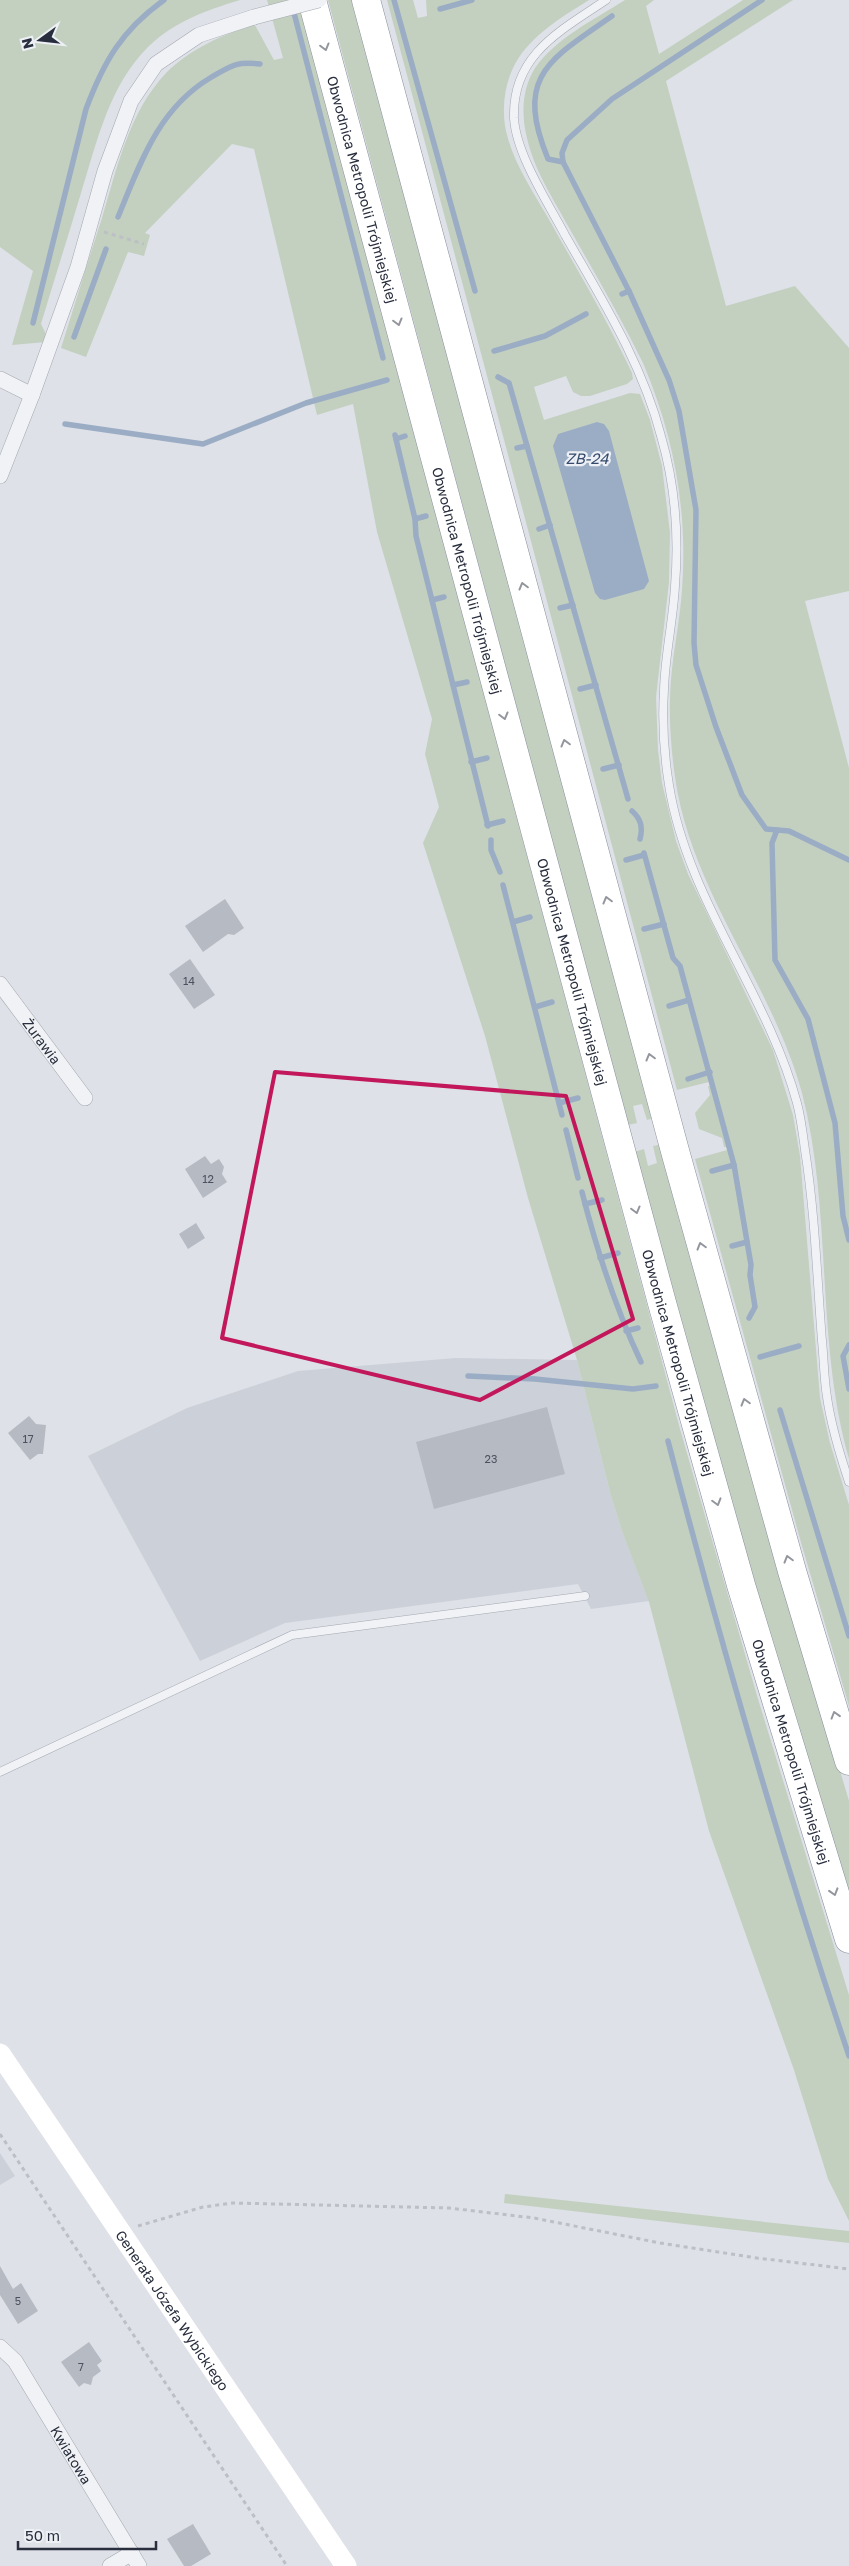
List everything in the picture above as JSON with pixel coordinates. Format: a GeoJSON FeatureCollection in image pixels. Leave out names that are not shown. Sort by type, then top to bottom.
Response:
{"type":"FeatureCollection","features":[{"type":"Feature","properties":{"kind":"highway","name":"Obwodnica Metropolii Trójmiejskiej"},"geometry":{"type":"LineString","coordinates":[[312,0],[612,1119],[738,1576],[849,1939]]}},
{"type":"Feature","properties":{"kind":"highway"},"geometry":{"type":"LineString","coordinates":[[366,0],[675,1152],[792,1571],[849,1761]]}},
{"type":"Feature","properties":{"kind":"main road","name":"Generała Józefa Wybickiego"},"geometry":{"type":"LineString","coordinates":[[0,2054],[346,2566]]}},
{"type":"Feature","properties":{"kind":"street"},"geometry":{"type":"LineString","coordinates":[[0,476],[78,267],[105,172],[131,101],[156,64],[200,35],[319,0]]}},
{"type":"Feature","properties":{"kind":"street"},"geometry":{"type":"LineString","coordinates":[[0,379],[32,394]]}},
{"type":"Feature","properties":{"kind":"street","name":"Żurawia"},"geometry":{"type":"LineString","coordinates":[[0,984],[85,1098]]}},
{"type":"Feature","properties":{"kind":"street","name":"Kwiatowa"},"geometry":{"type":"LineString","coordinates":[[0,2347],[20,2370],[136,2560]]}},
{"type":"Feature","properties":{"kind":"street"},"geometry":{"type":"LineString","coordinates":[[110,2566],[136,2560]]}},
{"type":"Feature","properties":{"kind":"lane"},"geometry":{"type":"LineString","coordinates":[[606,0],[555,34],[524,66],[517,84],[514,121],[526,163],[622,336],[644,383],[661,435],[673,499],[677,553],[664,688],[663,729],[670,788],[686,848],[700,884],[775,1039],[798,1108],[809,1175],[827,1398],[849,1482]]}},
{"type":"Feature","properties":{"kind":"lane"},"geometry":{"type":"LineString","coordinates":[[0,1772],[292,1635],[585,1596]]}},
{"type":"Feature","properties":{"kind":"path"},"geometry":{"type":"LineString","coordinates":[[89,227],[144,244]]}},
{"type":"Feature","properties":{"kind":"path"},"geometry":{"type":"LineString","coordinates":[[0,2134],[286,2566]]}},
{"type":"Feature","properties":{"kind":"path"},"geometry":{"type":"LineString","coordinates":[[120,2232],[203,2207],[233,2203],[449,2208],[534,2218],[660,2243],[757,2258],[849,2269]]}},
{"type":"Feature","properties":{"kind":"highlighted area"},"geometry":{"type":"Polygon","coordinates":[[[275,1072],[566,1096],[633,1319],[480,1400],[222,1338],[275,1072]]]}},
{"type":"Feature","properties":{"kind":"shaded area"},"geometry":{"type":"Polygon","coordinates":[[[456,1358],[577,1360],[611,1496],[623,1534],[649,1601],[591,1609],[578,1584],[285,1623],[200,1661],[88,1456],[187,1408],[298,1371],[456,1358]]]}},
{"type":"Feature","properties":{"kind":"shaded area"},"geometry":{"type":"Polygon","coordinates":[[[0,2153],[15,2176],[0,2185],[0,2153]]]}},
{"type":"Feature","properties":{"kind":"green space"},"geometry":{"type":"Polygon","coordinates":[[[0,0],[240,0],[203,13],[169,30],[149,46],[135,61],[114,96],[99,134],[41,324],[47,336],[46,342],[12,345],[33,271],[0,247],[0,0]]]}},
{"type":"Feature","properties":{"kind":"green space"},"geometry":{"type":"Polygon","coordinates":[[[267,0],[299,0],[680,1429],[758,1699],[849,1995],[849,2221],[828,2179],[794,2070],[709,1831],[649,1602],[623,1534],[611,1496],[577,1360],[528,1198],[485,1036],[423,843],[439,807],[425,754],[432,719],[377,532],[353,404],[317,415],[254,149],[232,144],[145,233],[150,235],[144,256],[128,252],[86,357],[61,348],[119,160],[142,105],[153,88],[175,64],[208,43],[255,25],[274,60],[283,58],[267,0]]]}},
{"type":"Feature","properties":{"kind":"green space"},"geometry":{"type":"Polygon","coordinates":[[[328,0],[358,0],[657,1117],[647,1120],[642,1104],[633,1106],[637,1123],[628,1125],[328,0]]]}},
{"type":"Feature","properties":{"kind":"green space"},"geometry":{"type":"Polygon","coordinates":[[[387,0],[413,0],[418,18],[427,16],[426,0],[589,0],[538,35],[515,64],[507,86],[504,102],[505,126],[512,150],[522,173],[602,313],[632,373],[633,379],[627,384],[590,396],[581,396],[573,392],[566,376],[534,387],[544,420],[630,393],[640,394],[650,420],[662,466],[670,533],[669,582],[656,697],[658,750],[662,783],[676,841],[688,874],[773,1050],[793,1115],[800,1156],[820,1398],[830,1443],[849,1505],[849,1706],[802,1546],[695,1159],[727,1150],[724,1147],[722,1138],[699,1129],[695,1113],[710,1095],[709,1082],[677,1090],[387,0]]]}},
{"type":"Feature","properties":{"kind":"green space"},"geometry":{"type":"Polygon","coordinates":[[[625,0],[654,0],[646,6],[659,54],[743,0],[793,0],[666,81],[726,306],[795,286],[849,348],[849,591],[805,601],[849,768],[849,1459],[838,1414],[832,1368],[827,1323],[818,1184],[812,1138],[802,1093],[789,1053],[772,1013],[714,899],[697,859],[684,819],[675,777],[671,737],[670,696],[681,600],[683,531],[671,446],[654,390],[643,363],[616,311],[544,184],[530,150],[525,129],[523,111],[525,93],[535,68],[565,38],[625,0]]]}},
{"type":"Feature","properties":{"kind":"green space"},"geometry":{"type":"Polygon","coordinates":[[[664,1144],[849,1801],[849,1904],[766,1630],[634,1152],[644,1149],[648,1166],[657,1163],[653,1146],[664,1144]]]}},
{"type":"Feature","properties":{"kind":"green space"},"geometry":{"type":"Polygon","coordinates":[[[505,2194],[849,2231],[849,2243],[504,2203],[505,2194]]]}},
{"type":"Feature","properties":{"kind":"water","name":"ZB-24"},"geometry":{"type":"Polygon","coordinates":[[[597,422],[604,424],[609,431],[649,581],[644,589],[605,600],[600,599],[595,593],[553,446],[558,434],[597,422]]]}},
{"type":"Feature","properties":{"kind":"building"},"geometry":{"type":"Polygon","coordinates":[[[225,899],[244,928],[234,935],[228,934],[203,952],[185,926],[225,899]]]}},
{"type":"Feature","properties":{"kind":"building"},"geometry":{"type":"Polygon","coordinates":[[[190,959],[215,995],[194,1009],[169,974],[190,959]]]}},
{"type":"Feature","properties":{"kind":"building"},"geometry":{"type":"Polygon","coordinates":[[[205,1156],[211,1164],[219,1159],[224,1167],[222,1174],[227,1182],[203,1198],[185,1169],[205,1156]]]}},
{"type":"Feature","properties":{"kind":"building"},"geometry":{"type":"Polygon","coordinates":[[[196,1223],[205,1238],[188,1249],[179,1234],[196,1223]]]}},
{"type":"Feature","properties":{"kind":"building"},"geometry":{"type":"Polygon","coordinates":[[[547,1407],[565,1474],[434,1509],[416,1442],[547,1407]]]}},
{"type":"Feature","properties":{"kind":"building"},"geometry":{"type":"Polygon","coordinates":[[[29,1416],[36,1424],[46,1425],[43,1454],[38,1454],[30,1460],[8,1433],[29,1416]]]}},
{"type":"Feature","properties":{"kind":"building"},"geometry":{"type":"Polygon","coordinates":[[[0,2266],[13,2289],[21,2283],[38,2311],[18,2324],[0,2295],[0,2266]]]}},
{"type":"Feature","properties":{"kind":"building"},"geometry":{"type":"Polygon","coordinates":[[[89,2342],[102,2361],[97,2365],[101,2371],[93,2377],[91,2385],[84,2383],[79,2387],[61,2362],[89,2342]]]}},
{"type":"Feature","properties":{"kind":"building"},"geometry":{"type":"Polygon","coordinates":[[[193,2524],[211,2554],[191,2566],[184,2566],[167,2539],[193,2524]]]}},
{"type":"Feature","properties":{"kind":"waterway"},"geometry":{"type":"LineString","coordinates":[[33,323],[86,109],[100,76],[116,48],[137,23],[164,0]]}},
{"type":"Feature","properties":{"kind":"waterway"},"geometry":{"type":"LineString","coordinates":[[394,0],[475,291]]}},
{"type":"Feature","properties":{"kind":"waterway"},"geometry":{"type":"LineString","coordinates":[[440,9],[472,0]]}},
{"type":"Feature","properties":{"kind":"waterway"},"geometry":{"type":"LineString","coordinates":[[629,291],[563,162],[562,153],[567,140],[612,99],[762,0]]}},
{"type":"Feature","properties":{"kind":"waterway"},"geometry":{"type":"LineString","coordinates":[[293,9],[383,358]]}},
{"type":"Feature","properties":{"kind":"waterway"},"geometry":{"type":"LineString","coordinates":[[563,162],[548,159],[538,131],[535,108],[537,89],[544,73],[555,59],[571,45],[612,16]]}},
{"type":"Feature","properties":{"kind":"waterway"},"geometry":{"type":"LineString","coordinates":[[118,217],[134,177],[153,139],[177,105],[192,91],[228,68],[245,63],[260,64]]}},
{"type":"Feature","properties":{"kind":"waterway"},"geometry":{"type":"LineString","coordinates":[[74,337],[106,249]]}},
{"type":"Feature","properties":{"kind":"waterway"},"geometry":{"type":"LineString","coordinates":[[622,294],[629,291],[669,380],[679,411],[696,510],[694,643],[696,665],[716,727],[742,795],[766,829],[789,831],[849,860]]}},
{"type":"Feature","properties":{"kind":"waterway"},"geometry":{"type":"LineString","coordinates":[[494,351],[545,336],[586,314]]}},
{"type":"Feature","properties":{"kind":"waterway"},"geometry":{"type":"LineString","coordinates":[[498,377],[509,383],[628,799]]}},
{"type":"Feature","properties":{"kind":"waterway"},"geometry":{"type":"LineString","coordinates":[[65,424],[203,444],[306,403],[387,380]]}},
{"type":"Feature","properties":{"kind":"waterway"},"geometry":{"type":"LineString","coordinates":[[395,435],[415,519],[416,536],[488,826]]}},
{"type":"Feature","properties":{"kind":"waterway"},"geometry":{"type":"LineString","coordinates":[[396,439],[405,436]]}},
{"type":"Feature","properties":{"kind":"waterway"},"geometry":{"type":"LineString","coordinates":[[517,448],[527,446]]}},
{"type":"Feature","properties":{"kind":"waterway"},"geometry":{"type":"LineString","coordinates":[[415,519],[426,516]]}},
{"type":"Feature","properties":{"kind":"waterway"},"geometry":{"type":"LineString","coordinates":[[539,529],[550,525]]}},
{"type":"Feature","properties":{"kind":"waterway"},"geometry":{"type":"LineString","coordinates":[[432,600],[444,597]]}},
{"type":"Feature","properties":{"kind":"waterway"},"geometry":{"type":"LineString","coordinates":[[560,608],[573,605]]}},
{"type":"Feature","properties":{"kind":"waterway"},"geometry":{"type":"LineString","coordinates":[[453,685],[467,682]]}},
{"type":"Feature","properties":{"kind":"waterway"},"geometry":{"type":"LineString","coordinates":[[580,689],[596,685]]}},
{"type":"Feature","properties":{"kind":"waterway"},"geometry":{"type":"LineString","coordinates":[[471,762],[487,758]]}},
{"type":"Feature","properties":{"kind":"waterway"},"geometry":{"type":"LineString","coordinates":[[603,769],[619,765]]}},
{"type":"Feature","properties":{"kind":"waterway"},"geometry":{"type":"LineString","coordinates":[[632,811],[640,824],[640,839]]}},
{"type":"Feature","properties":{"kind":"waterway"},"geometry":{"type":"LineString","coordinates":[[487,825],[503,821]]}},
{"type":"Feature","properties":{"kind":"waterway"},"geometry":{"type":"LineString","coordinates":[[777,830],[772,843],[775,960],[808,1019],[835,1123],[843,1216],[849,1240]]}},
{"type":"Feature","properties":{"kind":"waterway"},"geometry":{"type":"LineString","coordinates":[[491,840],[491,850],[500,872]]}},
{"type":"Feature","properties":{"kind":"waterway"},"geometry":{"type":"LineString","coordinates":[[644,853],[673,958],[680,966],[734,1165],[751,1265],[750,1275],[755,1307],[749,1318]]}},
{"type":"Feature","properties":{"kind":"waterway"},"geometry":{"type":"LineString","coordinates":[[626,860],[644,855]]}},
{"type":"Feature","properties":{"kind":"waterway"},"geometry":{"type":"LineString","coordinates":[[503,885],[562,1115]]}},
{"type":"Feature","properties":{"kind":"waterway"},"geometry":{"type":"LineString","coordinates":[[513,922],[530,917]]}},
{"type":"Feature","properties":{"kind":"waterway"},"geometry":{"type":"LineString","coordinates":[[644,929],[664,924]]}},
{"type":"Feature","properties":{"kind":"waterway"},"geometry":{"type":"LineString","coordinates":[[669,1006],[689,1000]]}},
{"type":"Feature","properties":{"kind":"waterway"},"geometry":{"type":"LineString","coordinates":[[535,1007],[552,1002]]}},
{"type":"Feature","properties":{"kind":"waterway"},"geometry":{"type":"LineString","coordinates":[[688,1079],[710,1072]]}},
{"type":"Feature","properties":{"kind":"waterway"},"geometry":{"type":"LineString","coordinates":[[559,1103],[578,1098]]}},
{"type":"Feature","properties":{"kind":"waterway"},"geometry":{"type":"LineString","coordinates":[[566,1130],[578,1178]]}},
{"type":"Feature","properties":{"kind":"waterway"},"geometry":{"type":"LineString","coordinates":[[712,1171],[734,1165]]}},
{"type":"Feature","properties":{"kind":"waterway"},"geometry":{"type":"LineString","coordinates":[[582,1192],[607,1278],[641,1362]]}},
{"type":"Feature","properties":{"kind":"waterway"},"geometry":{"type":"LineString","coordinates":[[585,1204],[602,1200]]}},
{"type":"Feature","properties":{"kind":"waterway"},"geometry":{"type":"LineString","coordinates":[[732,1246],[747,1242]]}},
{"type":"Feature","properties":{"kind":"waterway"},"geometry":{"type":"LineString","coordinates":[[600,1258],[618,1253]]}},
{"type":"Feature","properties":{"kind":"waterway"},"geometry":{"type":"LineString","coordinates":[[626,1331],[638,1328]]}},
{"type":"Feature","properties":{"kind":"waterway"},"geometry":{"type":"LineString","coordinates":[[849,1345],[843,1356],[849,1389]]}},
{"type":"Feature","properties":{"kind":"waterway"},"geometry":{"type":"LineString","coordinates":[[760,1357],[799,1346]]}},
{"type":"Feature","properties":{"kind":"waterway"},"geometry":{"type":"LineString","coordinates":[[468,1376],[535,1379],[633,1389],[656,1386]]}},
{"type":"Feature","properties":{"kind":"waterway"},"geometry":{"type":"LineString","coordinates":[[780,1410],[849,1636]]}},
{"type":"Feature","properties":{"kind":"waterway"},"geometry":{"type":"LineString","coordinates":[[668,1441],[709,1596],[753,1750],[849,2056]]}}]}
